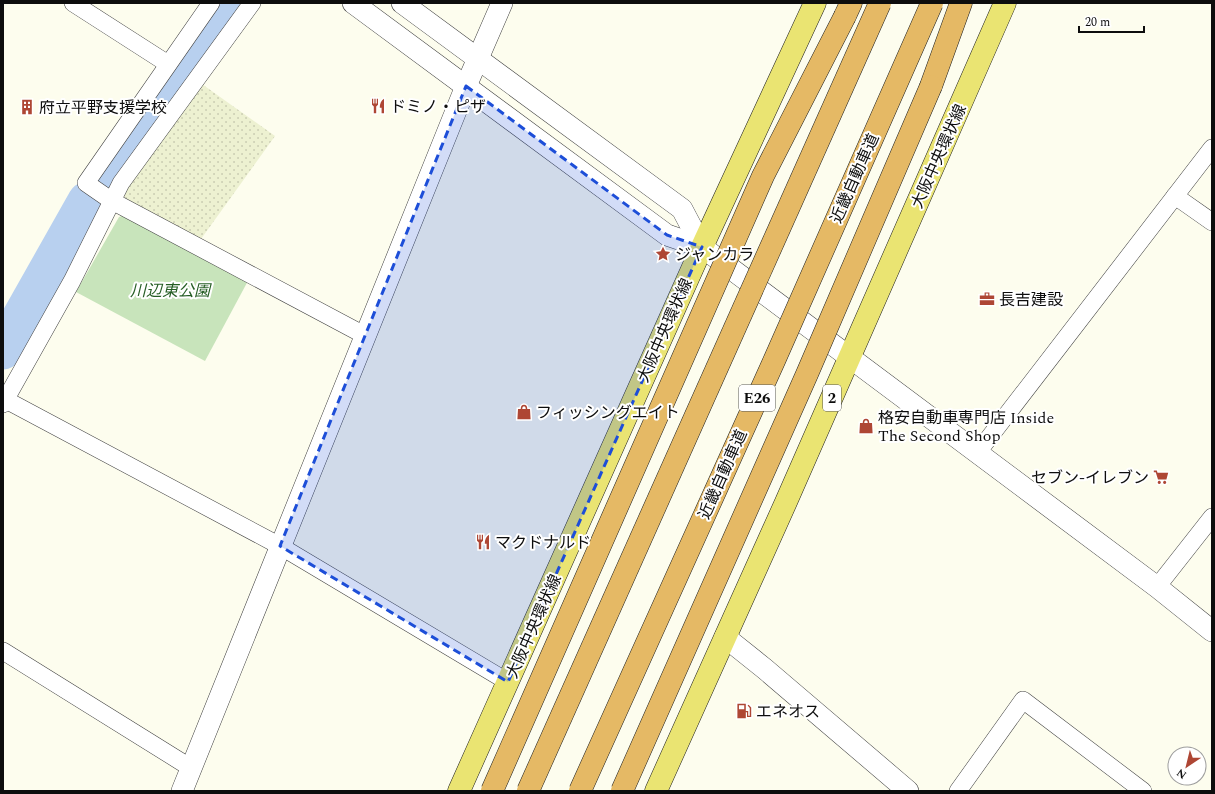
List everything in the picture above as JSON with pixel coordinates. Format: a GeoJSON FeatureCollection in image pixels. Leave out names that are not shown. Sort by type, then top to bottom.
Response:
{"type":"FeatureCollection","features":[{"type":"Feature","properties":{"kind":"highway"},"geometry":{"type":"LineString","coordinates":[[492,791],[763,176],[851,3]]}},
{"type":"Feature","properties":{"kind":"highway"},"geometry":{"type":"LineString","coordinates":[[528,791],[880,3]]}},
{"type":"Feature","properties":{"kind":"highway","name":"近畿自動車道"},"geometry":{"type":"LineString","coordinates":[[580,791],[932,3]]}},
{"type":"Feature","properties":{"kind":"highway"},"geometry":{"type":"LineString","coordinates":[[622,791],[826,331],[931,86],[961,3]]}},
{"type":"Feature","properties":{"kind":"main road","name":"大阪中央環状線"},"geometry":{"type":"LineString","coordinates":[[459,791],[702,247],[815,3]]}},
{"type":"Feature","properties":{"kind":"main road","name":"大阪中央環状線"},"geometry":{"type":"LineString","coordinates":[[656,791],[850,357],[1005,3]]}},
{"type":"Feature","properties":{"kind":"street"},"geometry":{"type":"LineString","coordinates":[[73,3],[168,64]]}},
{"type":"Feature","properties":{"kind":"street"},"geometry":{"type":"LineString","coordinates":[[211,3],[86,183],[112,201],[366,336]]}},
{"type":"Feature","properties":{"kind":"street"},"geometry":{"type":"LineString","coordinates":[[252,3],[121,183],[72,281],[4,402],[280,546],[508,682]]}},
{"type":"Feature","properties":{"kind":"street"},"geometry":{"type":"LineString","coordinates":[[353,3],[667,235],[702,247],[978,452],[1212,631]]}},
{"type":"Feature","properties":{"kind":"street"},"geometry":{"type":"LineString","coordinates":[[402,3],[682,209],[702,247]]}},
{"type":"Feature","properties":{"kind":"street"},"geometry":{"type":"LineString","coordinates":[[182,791],[466,86],[502,3]]}},
{"type":"Feature","properties":{"kind":"street"},"geometry":{"type":"LineString","coordinates":[[978,452],[1212,148]]}},
{"type":"Feature","properties":{"kind":"street"},"geometry":{"type":"LineString","coordinates":[[1175,196],[1212,222]]}},
{"type":"Feature","properties":{"kind":"street"},"geometry":{"type":"LineString","coordinates":[[1157,588],[1212,517]]}},
{"type":"Feature","properties":{"kind":"street"},"geometry":{"type":"LineString","coordinates":[[725,637],[765,669],[908,791]]}},
{"type":"Feature","properties":{"kind":"street"},"geometry":{"type":"LineString","coordinates":[[3,651],[191,768]]}},
{"type":"Feature","properties":{"kind":"street"},"geometry":{"type":"LineString","coordinates":[[958,791],[1023,700],[1143,791]]}},
{"type":"Feature","properties":{"kind":"highlighted area"},"geometry":{"type":"Polygon","coordinates":[[[466,86],[667,235],[702,247],[508,682],[280,546],[466,86]]]}},
{"type":"Feature","properties":{"kind":"green space"},"geometry":{"type":"Polygon","coordinates":[[[199,82],[275,136],[201,239],[125,198],[122,190],[199,82]]]}},
{"type":"Feature","properties":{"kind":"green space","name":"川辺東公園"},"geometry":{"type":"Polygon","coordinates":[[[127,214],[249,279],[205,361],[76,292],[119,217],[127,214]]]}},
{"type":"Feature","properties":{"kind":"waterway"},"geometry":{"type":"LineString","coordinates":[[106,175],[233,3]]}},
{"type":"Feature","properties":{"kind":"waterway"},"geometry":{"type":"LineString","coordinates":[[3,350],[87,201]]}},
{"type":"Feature","properties":{"kind":"place","name":"ドミノ・ピザ"},"geometry":{"type":"Point","coordinates":[378,106]}},
{"type":"Feature","properties":{"kind":"place","name":"府立平野支援学校"},"geometry":{"type":"Point","coordinates":[27,107]}},
{"type":"Feature","properties":{"kind":"place","name":"ジャンカラ"},"geometry":{"type":"Point","coordinates":[663,254]}},
{"type":"Feature","properties":{"kind":"place","name":"長吉建設"},"geometry":{"type":"Point","coordinates":[987,299]}},
{"type":"Feature","properties":{"kind":"place","name":"フィッシングエイト"},"geometry":{"type":"Point","coordinates":[524,412]}},
{"type":"Feature","properties":{"kind":"place","name":"格安自動車専門店 Inside The Second Shop"},"geometry":{"type":"Point","coordinates":[866,426]}},
{"type":"Feature","properties":{"kind":"place","name":"セブン-イレブン"},"geometry":{"type":"Point","coordinates":[1161,477]}},
{"type":"Feature","properties":{"kind":"place","name":"マクドナルド"},"geometry":{"type":"Point","coordinates":[483,542]}},
{"type":"Feature","properties":{"kind":"place","name":"エネオス"},"geometry":{"type":"Point","coordinates":[744,711]}}]}
